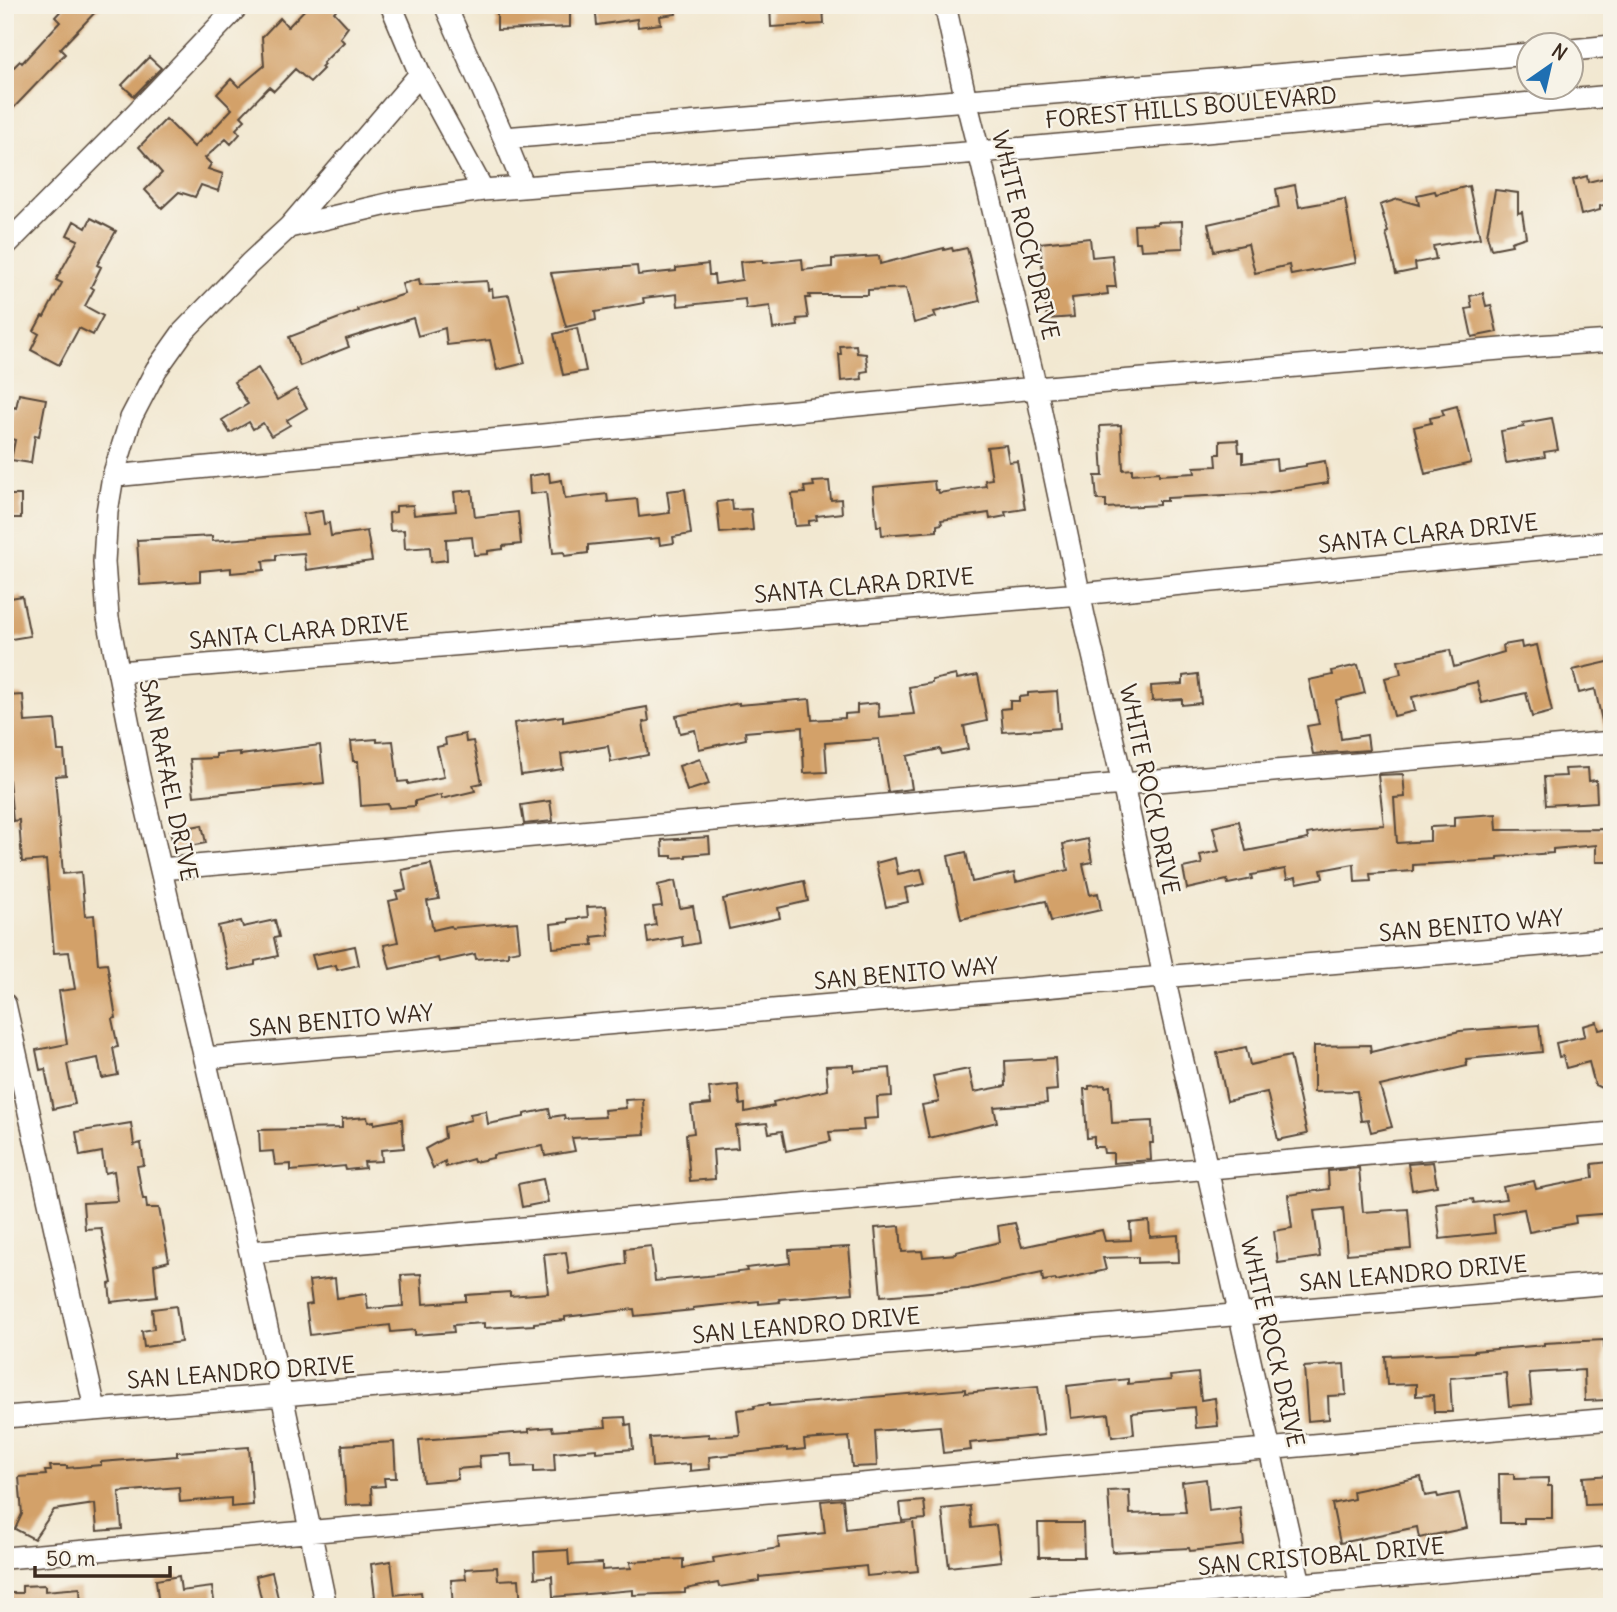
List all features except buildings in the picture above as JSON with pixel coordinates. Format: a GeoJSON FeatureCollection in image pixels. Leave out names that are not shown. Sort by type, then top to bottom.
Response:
{"type":"FeatureCollection","features":[{"type":"Feature","properties":{"kind":"street"},"geometry":{"type":"LineString","coordinates":[[5,246],[239,5]]}},
{"type":"Feature","properties":{"kind":"street"},"geometry":{"type":"LineString","coordinates":[[391,5],[420,74],[483,190]]}},
{"type":"Feature","properties":{"kind":"street"},"geometry":{"type":"LineString","coordinates":[[445,5],[524,187]]}},
{"type":"Feature","properties":{"kind":"street","name":"WHITE ROCK DRIVE"},"geometry":{"type":"LineString","coordinates":[[945,5],[965,100],[1036,388],[1238,1314],[1300,1584]]}},
{"type":"Feature","properties":{"kind":"street"},"geometry":{"type":"LineString","coordinates":[[1586,49],[1612,46]]}},
{"type":"Feature","properties":{"kind":"street","name":"FOREST HILLS BOULEVARD"},"geometry":{"type":"LineString","coordinates":[[504,138],[1516,55]]}},
{"type":"Feature","properties":{"kind":"street","name":"SAN RAFAEL DRIVE"},"geometry":{"type":"LineString","coordinates":[[326,1607],[250,1252],[139,776],[108,618],[104,562],[107,512],[113,476],[131,418],[156,370],[183,332],[289,227],[420,74]]}},
{"type":"Feature","properties":{"kind":"street","name":"FOREST HILLS BOULEVARD"},"geometry":{"type":"LineString","coordinates":[[524,187],[979,152],[1612,96]]}},
{"type":"Feature","properties":{"kind":"street","name":"SAN RAFAEL DRIVE"},"geometry":{"type":"LineString","coordinates":[[289,227],[392,203],[524,187]]}},
{"type":"Feature","properties":{"kind":"street"},"geometry":{"type":"LineString","coordinates":[[113,476],[1036,388],[1612,341]]}},
{"type":"Feature","properties":{"kind":"street","name":"SANTA CLARA DRIVE"},"geometry":{"type":"LineString","coordinates":[[119,672],[1080,594],[1612,542]]}},
{"type":"Feature","properties":{"kind":"street"},"geometry":{"type":"LineString","coordinates":[[161,869],[1612,742]]}},
{"type":"Feature","properties":{"kind":"street","name":"SAN BENITO WAY"},"geometry":{"type":"LineString","coordinates":[[205,1058],[1612,939]]}},
{"type":"Feature","properties":{"kind":"street"},"geometry":{"type":"LineString","coordinates":[[5,1004],[95,1409]]}},
{"type":"Feature","properties":{"kind":"street"},"geometry":{"type":"LineString","coordinates":[[250,1252],[1612,1133]]}},
{"type":"Feature","properties":{"kind":"street","name":"SAN LEANDRO DRIVE"},"geometry":{"type":"LineString","coordinates":[[5,1417],[1612,1283]]}},
{"type":"Feature","properties":{"kind":"street"},"geometry":{"type":"LineString","coordinates":[[5,1558],[1612,1419]]}},
{"type":"Feature","properties":{"kind":"street","name":"SAN CRISTOBAL DRIVE"},"geometry":{"type":"LineString","coordinates":[[1035,1607],[1612,1558]]}}]}
